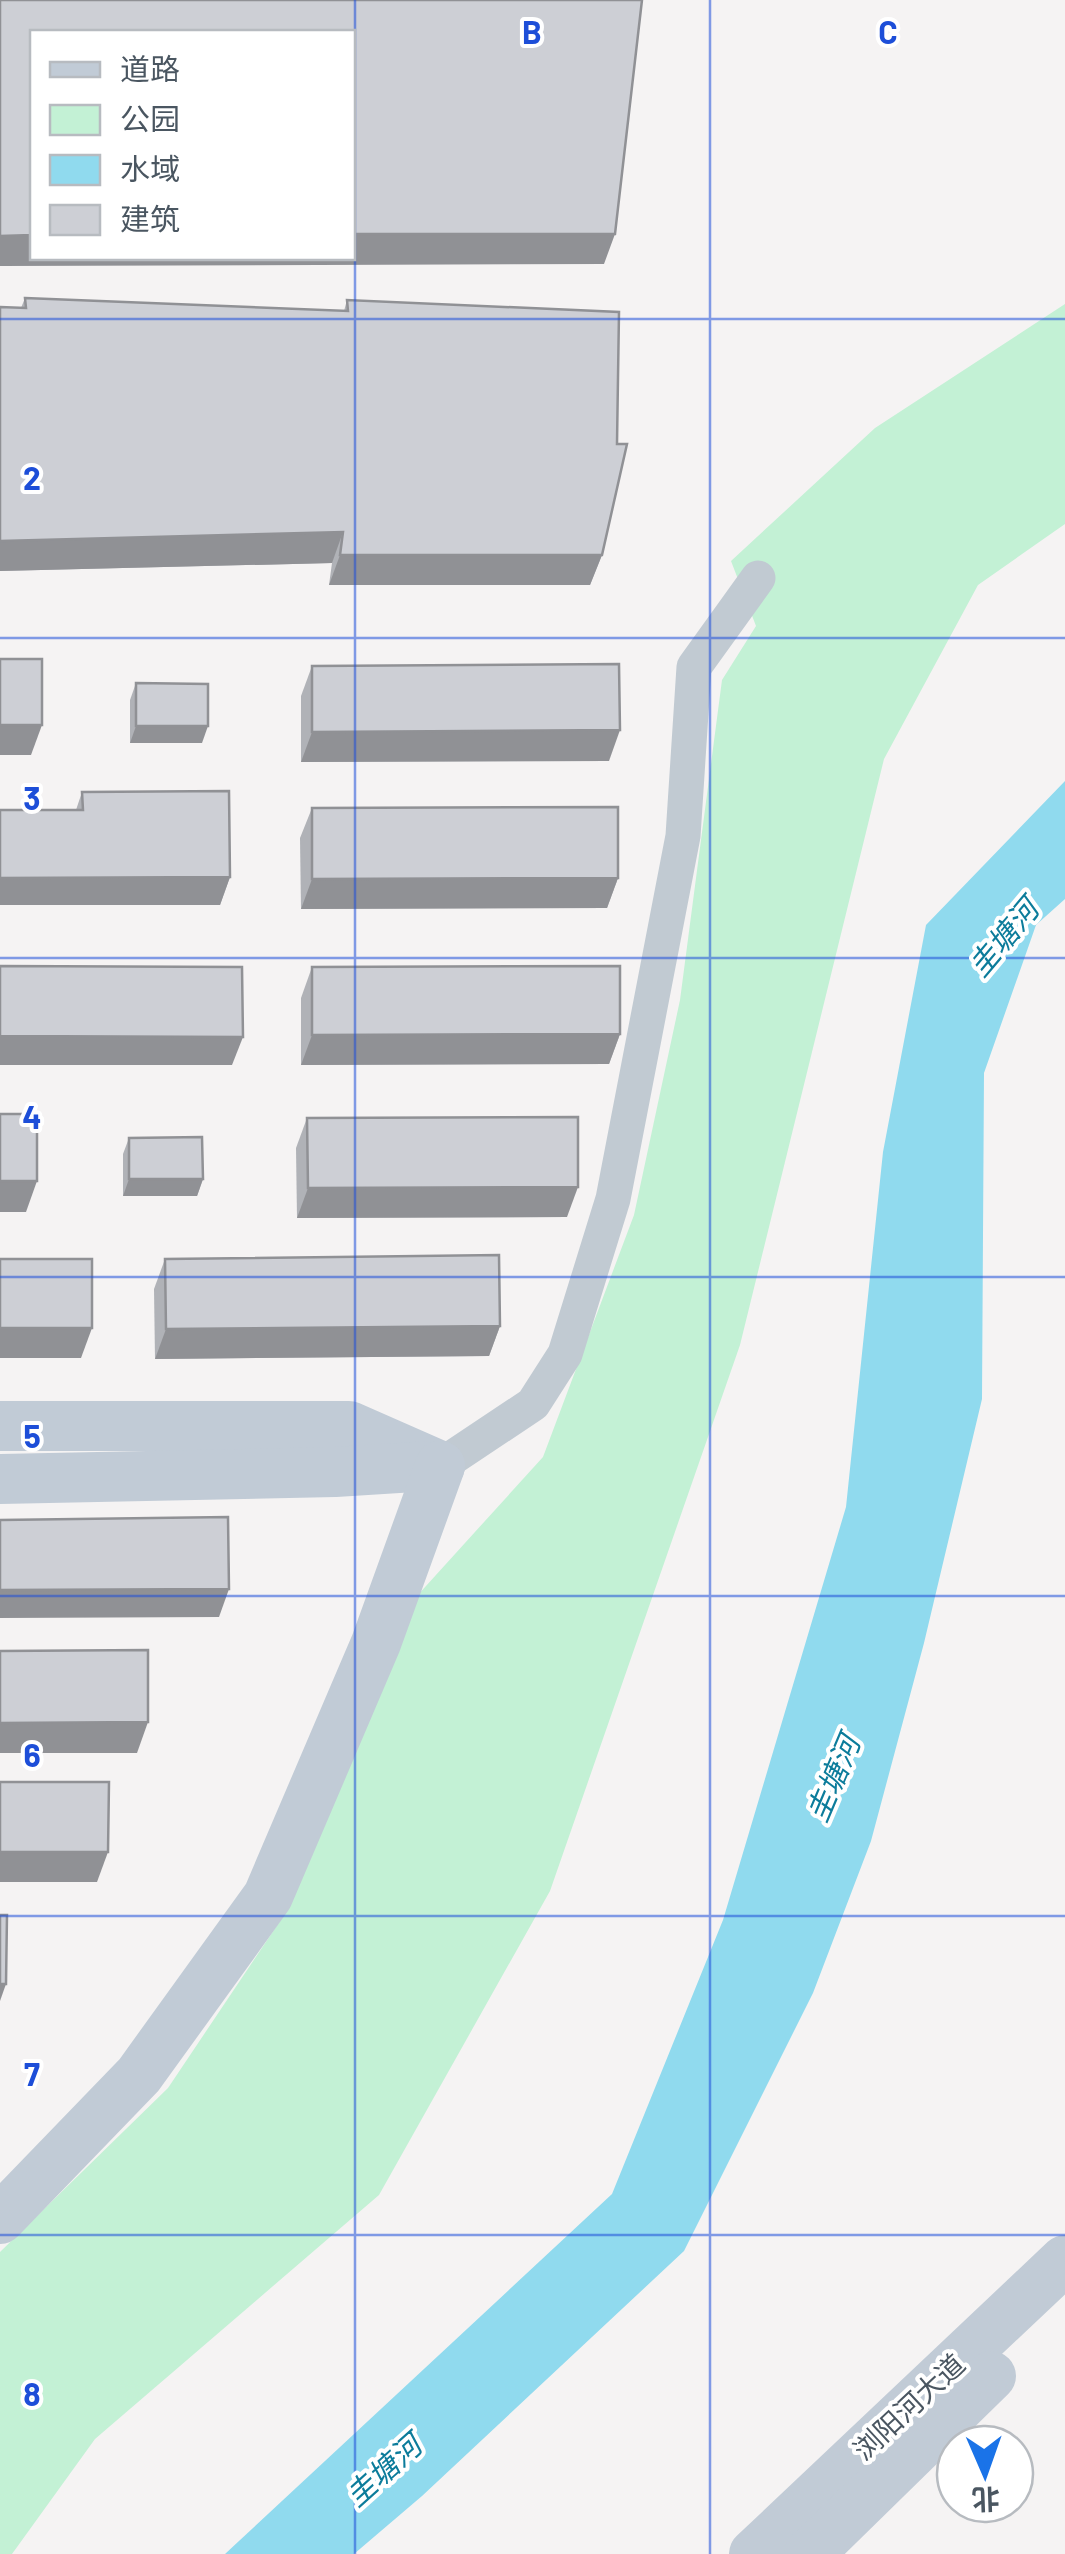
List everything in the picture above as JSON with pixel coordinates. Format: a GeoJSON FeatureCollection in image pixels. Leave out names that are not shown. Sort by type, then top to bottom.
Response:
{"type":"FeatureCollection","features":[{"type":"Feature","properties":{"kind":"street"},"geometry":{"type":"LineString","coordinates":[[0,1479],[440,1466],[533,1404],[565,1354],[613,1199],[679,855],[694,667],[758,578]]}},
{"type":"Feature","properties":{"kind":"street"},"geometry":{"type":"LineString","coordinates":[[0,1426],[348,1426],[440,1466]]}},
{"type":"Feature","properties":{"kind":"street"},"geometry":{"type":"LineString","coordinates":[[0,2219],[138,2075],[268,1896],[376,1642],[440,1466]]}},
{"type":"Feature","properties":{"kind":"street","name":"浏阳河大道"},"geometry":{"type":"LineString","coordinates":[[754,2554],[1065,2260]]}},
{"type":"Feature","properties":{"kind":"street","name":"浏阳河大道"},"geometry":{"type":"LineString","coordinates":[[808,2554],[1065,2305]]}},
{"type":"Feature","properties":{"kind":"green space"},"geometry":{"type":"Polygon","coordinates":[[[1065,304],[1065,524],[978,585],[884,759],[740,1345],[550,1891],[379,2195],[95,2439],[12,2554],[0,2554],[0,2252],[168,2088],[282,1918],[416,1597],[543,1457],[634,1215],[680,1000],[722,680],[756,626],[731,561],[875,428],[1065,304]]]}},
{"type":"Feature","properties":{"kind":"water","name":"圭塘河"},"geometry":{"type":"Polygon","coordinates":[[[1065,781],[1065,899],[1036,925],[984,1073],[982,1399],[924,1643],[871,1841],[813,1993],[684,2251],[422,2496],[354,2554],[225,2554],[612,2194],[723,1920],[846,1507],[883,1152],[926,925],[1065,781]]]}},
{"type":"Feature","properties":{"kind":"building"},"geometry":{"type":"Polygon","coordinates":[[[0,0],[642,0],[615,234],[355,234],[355,30],[30,30],[30,235],[0,236],[0,0]]]}},
{"type":"Feature","properties":{"kind":"building"},"geometry":{"type":"Polygon","coordinates":[[[25,298],[348,311],[347,300],[619,312],[617,444],[627,444],[602,555],[340,555],[343,532],[0,541],[0,307],[26,308],[25,298]]]}},
{"type":"Feature","properties":{"kind":"building"},"geometry":{"type":"Polygon","coordinates":[[[0,659],[42,659],[42,725],[0,725],[0,659]]]}},
{"type":"Feature","properties":{"kind":"building"},"geometry":{"type":"Polygon","coordinates":[[[619,664],[620,730],[312,732],[312,666],[619,664]]]}},
{"type":"Feature","properties":{"kind":"building"},"geometry":{"type":"Polygon","coordinates":[[[136,683],[208,684],[208,726],[136,726],[136,683]]]}},
{"type":"Feature","properties":{"kind":"building"},"geometry":{"type":"Polygon","coordinates":[[[229,791],[230,877],[0,878],[0,810],[83,810],[82,792],[229,791]]]}},
{"type":"Feature","properties":{"kind":"building"},"geometry":{"type":"Polygon","coordinates":[[[618,807],[618,878],[312,879],[312,808],[618,807]]]}},
{"type":"Feature","properties":{"kind":"building"},"geometry":{"type":"Polygon","coordinates":[[[0,966],[242,967],[243,1037],[0,1036],[0,966]]]}},
{"type":"Feature","properties":{"kind":"building"},"geometry":{"type":"Polygon","coordinates":[[[620,966],[620,1034],[312,1035],[312,967],[620,966]]]}},
{"type":"Feature","properties":{"kind":"building"},"geometry":{"type":"Polygon","coordinates":[[[0,1114],[37,1114],[37,1181],[0,1181],[0,1114]]]}},
{"type":"Feature","properties":{"kind":"building"},"geometry":{"type":"Polygon","coordinates":[[[578,1117],[578,1187],[308,1188],[307,1118],[578,1117]]]}},
{"type":"Feature","properties":{"kind":"building"},"geometry":{"type":"Polygon","coordinates":[[[202,1137],[203,1179],[129,1179],[129,1138],[202,1137]]]}},
{"type":"Feature","properties":{"kind":"building"},"geometry":{"type":"Polygon","coordinates":[[[499,1255],[500,1326],[166,1329],[165,1259],[499,1255]]]}},
{"type":"Feature","properties":{"kind":"building"},"geometry":{"type":"Polygon","coordinates":[[[0,1259],[92,1259],[92,1328],[0,1328],[0,1259]]]}},
{"type":"Feature","properties":{"kind":"building"},"geometry":{"type":"Polygon","coordinates":[[[228,1517],[229,1589],[0,1590],[0,1520],[228,1517]]]}},
{"type":"Feature","properties":{"kind":"building"},"geometry":{"type":"Polygon","coordinates":[[[148,1650],[148,1722],[0,1723],[0,1651],[148,1650]]]}},
{"type":"Feature","properties":{"kind":"building"},"geometry":{"type":"Polygon","coordinates":[[[0,1782],[109,1782],[108,1852],[0,1852],[0,1782]]]}},
{"type":"Feature","properties":{"kind":"building"},"geometry":{"type":"Polygon","coordinates":[[[0,1915],[7,1915],[6,1984],[0,1984],[0,1915]]]}}]}
